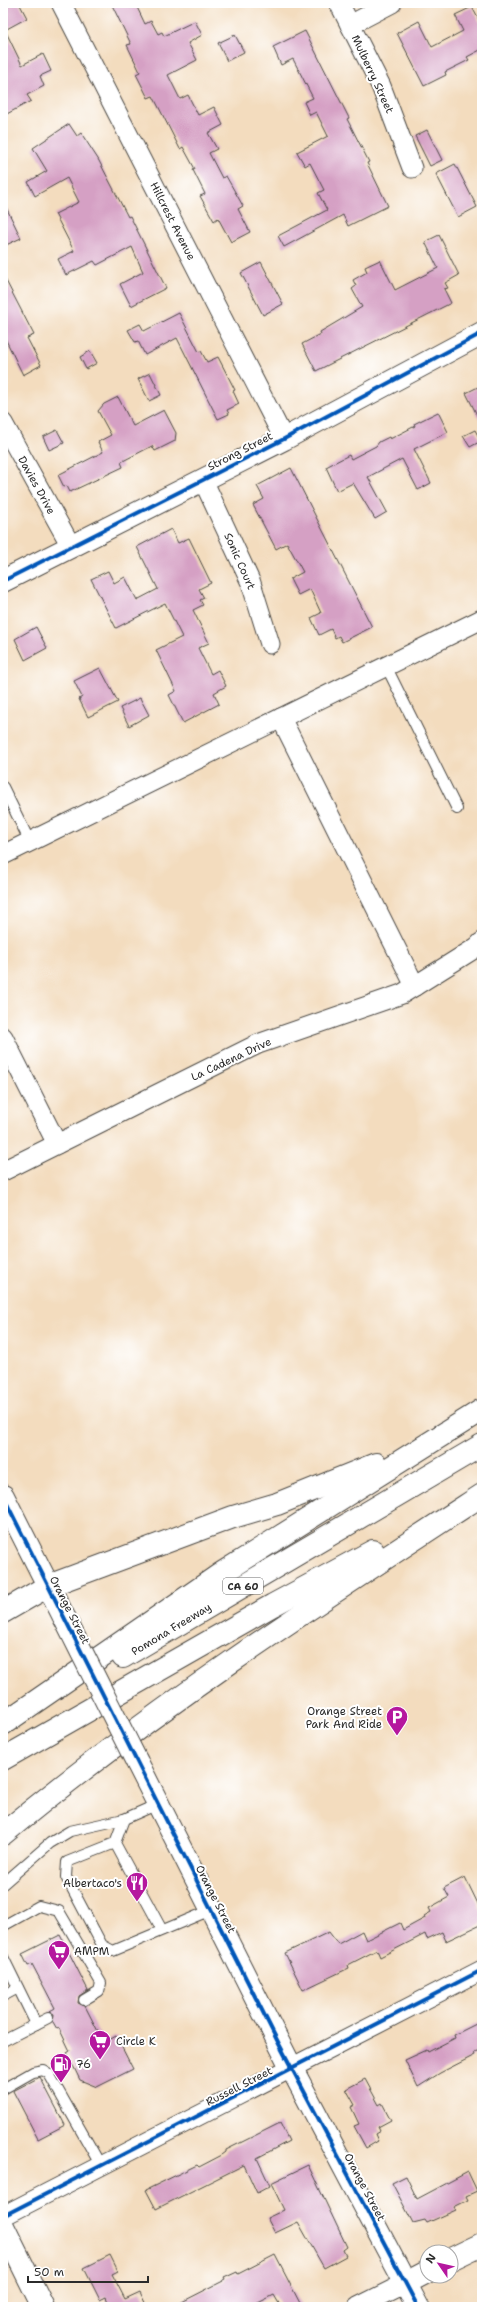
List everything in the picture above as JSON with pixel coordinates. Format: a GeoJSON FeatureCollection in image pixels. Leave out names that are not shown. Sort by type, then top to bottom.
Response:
{"type":"FeatureCollection","features":[{"type":"Feature","properties":{"kind":"main road","name":"Strong Street"},"geometry":{"type":"LineString","coordinates":[[3,581],[284,439],[482,332]]}},
{"type":"Feature","properties":{"kind":"main road"},"geometry":{"type":"LineString","coordinates":[[3,1612],[48,1586],[233,1516],[277,1504],[382,1462],[482,1409]]}},
{"type":"Feature","properties":{"kind":"main road"},"geometry":{"type":"LineString","coordinates":[[3,1725],[222,1573],[482,1409]]}},
{"type":"Feature","properties":{"kind":"main road","name":"Pomona Freeway"},"geometry":{"type":"LineString","coordinates":[[3,1725],[482,1445]]}},
{"type":"Feature","properties":{"kind":"main road"},"geometry":{"type":"LineString","coordinates":[[3,1834],[45,1799],[172,1702],[292,1619],[482,1494]]}},
{"type":"Feature","properties":{"kind":"main road","name":"CA 60"},"geometry":{"type":"LineString","coordinates":[[3,1759],[273,1605],[482,1494]]}},
{"type":"Feature","properties":{"kind":"main road","name":"Orange Street"},"geometry":{"type":"LineString","coordinates":[[3,1496],[292,2069],[418,2307]]}},
{"type":"Feature","properties":{"kind":"main road"},"geometry":{"type":"LineString","coordinates":[[3,2226],[43,2307]]}},
{"type":"Feature","properties":{"kind":"main road"},"geometry":{"type":"LineString","coordinates":[[459,2255],[482,2244]]}},
{"type":"Feature","properties":{"kind":"main road"},"geometry":{"type":"LineString","coordinates":[[406,2283],[419,2276]]}},
{"type":"Feature","properties":{"kind":"street","name":"Hillcrest Avenue"},"geometry":{"type":"LineString","coordinates":[[61,3],[284,439]]}},
{"type":"Feature","properties":{"kind":"street","name":"Mulberry Street"},"geometry":{"type":"LineString","coordinates":[[339,3],[381,86],[412,168]]}},
{"type":"Feature","properties":{"kind":"street"},"geometry":{"type":"LineString","coordinates":[[350,25],[392,3]]}},
{"type":"Feature","properties":{"kind":"street","name":"Davies Drive"},"geometry":{"type":"LineString","coordinates":[[3,423],[71,546]]}},
{"type":"Feature","properties":{"kind":"street","name":"Sonic Court"},"geometry":{"type":"LineString","coordinates":[[203,480],[251,584],[270,644]]}},
{"type":"Feature","properties":{"kind":"street"},"geometry":{"type":"LineString","coordinates":[[3,855],[482,619]]}},
{"type":"Feature","properties":{"kind":"street"},"geometry":{"type":"LineString","coordinates":[[281,718],[415,986]]}},
{"type":"Feature","properties":{"kind":"street","name":"La Cadena Drive"},"geometry":{"type":"LineString","coordinates":[[3,1171],[258,1044],[402,994],[477,947],[482,942]]}},
{"type":"Feature","properties":{"kind":"street"},"geometry":{"type":"LineString","coordinates":[[3,1037],[57,1144]]}},
{"type":"Feature","properties":{"kind":"street","name":"Russell Street"},"geometry":{"type":"LineString","coordinates":[[3,2216],[292,2069],[482,1970]]}},
{"type":"Feature","properties":{"kind":"street"},"geometry":{"type":"LineString","coordinates":[[358,2307],[406,2283]]}},
{"type":"Feature","properties":{"kind":"lane"},"geometry":{"type":"LineString","coordinates":[[386,666],[457,809]]}},
{"type":"Feature","properties":{"kind":"lane"},"geometry":{"type":"LineString","coordinates":[[3,788],[30,842]]}},
{"type":"Feature","properties":{"kind":"lane"},"geometry":{"type":"LineString","coordinates":[[3,1884],[50,1843],[70,1831],[124,1819],[158,1804]]}},
{"type":"Feature","properties":{"kind":"lane"},"geometry":{"type":"LineString","coordinates":[[124,1819],[116,1843],[162,1930]]}},
{"type":"Feature","properties":{"kind":"lane"},"geometry":{"type":"LineString","coordinates":[[116,1843],[67,1862],[66,1877],[102,1945],[113,1951],[211,1910]]}},
{"type":"Feature","properties":{"kind":"lane"},"geometry":{"type":"LineString","coordinates":[[3,1926],[39,1906],[60,1912],[101,1983],[98,1991],[84,2000]]}},
{"type":"Feature","properties":{"kind":"lane"},"geometry":{"type":"LineString","coordinates":[[4,1961],[7,1977],[18,1988],[36,2024]]}},
{"type":"Feature","properties":{"kind":"lane"},"geometry":{"type":"LineString","coordinates":[[3,1996],[18,1988]]}},
{"type":"Feature","properties":{"kind":"lane"},"geometry":{"type":"LineString","coordinates":[[3,2041],[48,2018]]}},
{"type":"Feature","properties":{"kind":"lane"},"geometry":{"type":"LineString","coordinates":[[3,2089],[32,2072],[43,2070],[49,2074],[101,2166]]}},
{"type":"Feature","properties":{"kind":"building"},"geometry":{"type":"Polygon","coordinates":[[[3,3],[19,3],[27,18],[5,30],[22,65],[43,54],[51,71],[40,76],[44,86],[27,95],[31,101],[3,116],[3,3]]]}},
{"type":"Feature","properties":{"kind":"building"},"geometry":{"type":"Polygon","coordinates":[[[111,3],[135,3],[145,24],[151,21],[158,34],[162,32],[164,36],[195,21],[202,35],[188,43],[197,60],[168,75],[180,99],[188,95],[198,115],[214,107],[223,125],[208,133],[217,149],[209,153],[222,178],[226,176],[243,206],[238,209],[250,232],[231,242],[218,218],[214,221],[200,196],[205,194],[193,170],[195,169],[183,147],[180,149],[153,96],[148,98],[136,74],[140,72],[127,45],[131,44],[111,3]]]}},
{"type":"Feature","properties":{"kind":"building"},"geometry":{"type":"Polygon","coordinates":[[[472,7],[482,26],[482,49],[467,57],[469,60],[445,72],[446,75],[424,86],[397,33],[419,21],[432,47],[463,31],[455,15],[472,7]]]}},
{"type":"Feature","properties":{"kind":"building"},"geometry":{"type":"Polygon","coordinates":[[[305,31],[349,118],[347,119],[369,162],[367,163],[388,206],[348,226],[343,215],[284,247],[278,236],[327,210],[318,193],[324,190],[310,163],[305,166],[297,152],[328,136],[316,112],[310,115],[304,102],[313,98],[293,59],[281,65],[273,47],[305,31]]]}},
{"type":"Feature","properties":{"kind":"building"},"geometry":{"type":"Polygon","coordinates":[[[235,35],[244,52],[227,61],[218,43],[235,35]]]}},
{"type":"Feature","properties":{"kind":"building"},"geometry":{"type":"Polygon","coordinates":[[[69,124],[77,136],[81,133],[98,159],[128,217],[130,216],[166,288],[131,306],[120,284],[143,272],[132,247],[97,265],[94,261],[66,275],[58,259],[74,251],[55,214],[79,202],[67,178],[35,196],[28,182],[47,171],[33,148],[69,124]]]}},
{"type":"Feature","properties":{"kind":"building"},"geometry":{"type":"Polygon","coordinates":[[[427,130],[442,160],[430,166],[415,136],[427,130]]]}},
{"type":"Feature","properties":{"kind":"building"},"geometry":{"type":"Polygon","coordinates":[[[455,164],[477,207],[458,217],[436,174],[455,164]]]}},
{"type":"Feature","properties":{"kind":"building"},"geometry":{"type":"Polygon","coordinates":[[[3,201],[21,238],[6,245],[3,238],[3,201]]]}},
{"type":"Feature","properties":{"kind":"building"},"geometry":{"type":"Polygon","coordinates":[[[439,235],[459,275],[445,283],[448,288],[444,289],[451,303],[316,371],[302,344],[321,334],[320,332],[362,307],[352,289],[356,286],[353,280],[367,272],[365,267],[380,260],[395,290],[438,268],[425,242],[439,235]]]}},
{"type":"Feature","properties":{"kind":"building"},"geometry":{"type":"Polygon","coordinates":[[[261,262],[283,304],[263,315],[241,273],[261,262]]]}},
{"type":"Feature","properties":{"kind":"building"},"geometry":{"type":"Polygon","coordinates":[[[3,275],[34,335],[27,338],[41,365],[23,375],[3,334],[3,275]]]}},
{"type":"Feature","properties":{"kind":"building"},"geometry":{"type":"Polygon","coordinates":[[[179,313],[199,352],[201,351],[207,362],[218,357],[235,390],[233,391],[239,404],[227,410],[229,414],[218,419],[177,338],[145,355],[138,341],[135,342],[128,330],[140,324],[144,331],[179,313]]]}},
{"type":"Feature","properties":{"kind":"building"},"geometry":{"type":"Polygon","coordinates":[[[90,351],[97,363],[86,369],[80,357],[90,351]]]}},
{"type":"Feature","properties":{"kind":"building"},"geometry":{"type":"Polygon","coordinates":[[[150,373],[161,395],[149,401],[138,379],[150,373]]]}},
{"type":"Feature","properties":{"kind":"building"},"geometry":{"type":"Polygon","coordinates":[[[482,385],[482,425],[466,393],[482,385]]]}},
{"type":"Feature","properties":{"kind":"building"},"geometry":{"type":"Polygon","coordinates":[[[118,397],[133,426],[164,410],[176,433],[175,441],[155,451],[152,446],[121,462],[123,467],[70,492],[67,486],[64,487],[58,475],[103,452],[98,442],[111,435],[98,411],[104,404],[118,397]]]}},
{"type":"Feature","properties":{"kind":"building"},"geometry":{"type":"Polygon","coordinates":[[[438,412],[448,432],[414,449],[431,483],[418,490],[402,459],[368,477],[387,512],[375,519],[353,483],[337,491],[326,467],[349,455],[351,459],[376,446],[379,442],[389,437],[390,439],[415,426],[414,424],[438,412]]]}},
{"type":"Feature","properties":{"kind":"building"},"geometry":{"type":"Polygon","coordinates":[[[57,430],[64,443],[49,450],[43,437],[57,430]]]}},
{"type":"Feature","properties":{"kind":"building"},"geometry":{"type":"Polygon","coordinates":[[[475,430],[481,441],[470,447],[463,436],[475,430]]]}},
{"type":"Feature","properties":{"kind":"building"},"geometry":{"type":"Polygon","coordinates":[[[291,468],[372,627],[342,642],[339,636],[335,638],[331,629],[319,635],[311,618],[321,613],[310,589],[298,595],[290,579],[303,572],[287,543],[276,549],[253,505],[264,499],[257,486],[291,468]]]}},
{"type":"Feature","properties":{"kind":"building"},"geometry":{"type":"Polygon","coordinates":[[[171,529],[178,543],[189,538],[211,583],[199,589],[204,598],[200,600],[203,605],[193,610],[209,643],[198,648],[211,674],[218,670],[226,686],[214,693],[219,704],[183,723],[169,695],[176,691],[156,650],[182,637],[165,603],[116,628],[91,579],[108,571],[114,583],[125,577],[137,600],[158,589],[137,547],[171,529]]]}},
{"type":"Feature","properties":{"kind":"building"},"geometry":{"type":"Polygon","coordinates":[[[36,627],[47,648],[25,660],[15,639],[36,627]]]}},
{"type":"Feature","properties":{"kind":"building"},"geometry":{"type":"Polygon","coordinates":[[[100,668],[118,702],[88,717],[79,699],[82,697],[74,681],[100,668]]]}},
{"type":"Feature","properties":{"kind":"building"},"geometry":{"type":"Polygon","coordinates":[[[140,698],[149,715],[129,726],[120,708],[140,698]]]}},
{"type":"Feature","properties":{"kind":"building"},"geometry":{"type":"Polygon","coordinates":[[[465,1877],[482,1912],[482,1924],[446,1941],[442,1932],[427,1939],[425,1934],[380,1957],[377,1950],[348,1965],[349,1968],[303,1990],[285,1953],[329,1932],[338,1944],[362,1931],[366,1940],[400,1923],[403,1930],[425,1918],[424,1916],[431,1912],[429,1908],[449,1897],[444,1888],[465,1877]]]}},
{"type":"Feature","properties":{"kind":"building"},"geometry":{"type":"Polygon","coordinates":[[[60,1935],[88,1990],[79,1996],[78,2003],[85,2006],[104,2043],[116,2036],[133,2069],[97,2087],[80,2080],[67,2053],[70,2051],[59,2028],[57,2029],[53,2022],[54,2015],[49,2012],[55,2008],[32,1964],[28,1966],[22,1954],[60,1935]]]}},
{"type":"Feature","properties":{"kind":"building"},"geometry":{"type":"Polygon","coordinates":[[[482,2021],[482,2049],[474,2053],[475,2055],[440,2073],[418,2087],[405,2060],[427,2050],[428,2052],[455,2038],[454,2035],[482,2021]]]}},
{"type":"Feature","properties":{"kind":"building"},"geometry":{"type":"Polygon","coordinates":[[[40,2077],[65,2125],[38,2139],[13,2091],[40,2077]]]}},
{"type":"Feature","properties":{"kind":"building"},"geometry":{"type":"Polygon","coordinates":[[[365,2079],[379,2105],[382,2103],[391,2120],[378,2127],[380,2131],[375,2134],[378,2141],[366,2148],[354,2126],[359,2124],[351,2107],[355,2105],[346,2089],[365,2079]]]}},
{"type":"Feature","properties":{"kind":"building"},"geometry":{"type":"Polygon","coordinates":[[[280,2123],[289,2141],[257,2158],[270,2186],[257,2193],[244,2165],[156,2209],[146,2190],[197,2165],[199,2167],[222,2155],[226,2152],[226,2150],[280,2123]]]}},
{"type":"Feature","properties":{"kind":"building"},"geometry":{"type":"Polygon","coordinates":[[[308,2165],[347,2247],[343,2250],[346,2256],[324,2268],[298,2222],[275,2233],[267,2218],[284,2210],[271,2183],[308,2165]]]}},
{"type":"Feature","properties":{"kind":"building"},"geometry":{"type":"Polygon","coordinates":[[[468,2172],[477,2191],[466,2196],[468,2200],[454,2207],[456,2210],[427,2223],[425,2220],[413,2223],[392,2183],[406,2176],[417,2199],[468,2172]]]}},
{"type":"Feature","properties":{"kind":"building"},"geometry":{"type":"Polygon","coordinates":[[[110,2255],[118,2271],[112,2274],[125,2299],[140,2292],[147,2307],[110,2307],[106,2297],[100,2300],[84,2268],[110,2255]]]}},
{"type":"Feature","properties":{"kind":"building"},"geometry":{"type":"Polygon","coordinates":[[[275,2255],[302,2307],[281,2307],[274,2295],[250,2307],[172,2307],[225,2280],[224,2278],[237,2272],[238,2274],[275,2255]]]}},
{"type":"Feature","properties":{"kind":"cycle path"},"geometry":{"type":"LineString","coordinates":[[3,581],[284,439],[482,333]]}},
{"type":"Feature","properties":{"kind":"cycle path"},"geometry":{"type":"LineString","coordinates":[[3,1496],[279,2044],[418,2307]]}},
{"type":"Feature","properties":{"kind":"cycle path"},"geometry":{"type":"LineString","coordinates":[[3,2216],[482,1970]]}},
{"type":"Feature","properties":{"kind":"place","name":"Orange Street Park And Ride"},"geometry":{"type":"Point","coordinates":[397,1736]}},
{"type":"Feature","properties":{"kind":"place","name":"Albertaco's"},"geometry":{"type":"Point","coordinates":[137,1902]}},
{"type":"Feature","properties":{"kind":"place","name":"AMPM"},"geometry":{"type":"Point","coordinates":[59,1970]}},
{"type":"Feature","properties":{"kind":"place","name":"Circle K"},"geometry":{"type":"Point","coordinates":[100,2060]}},
{"type":"Feature","properties":{"kind":"place","name":"76"},"geometry":{"type":"Point","coordinates":[61,2084]}}]}
